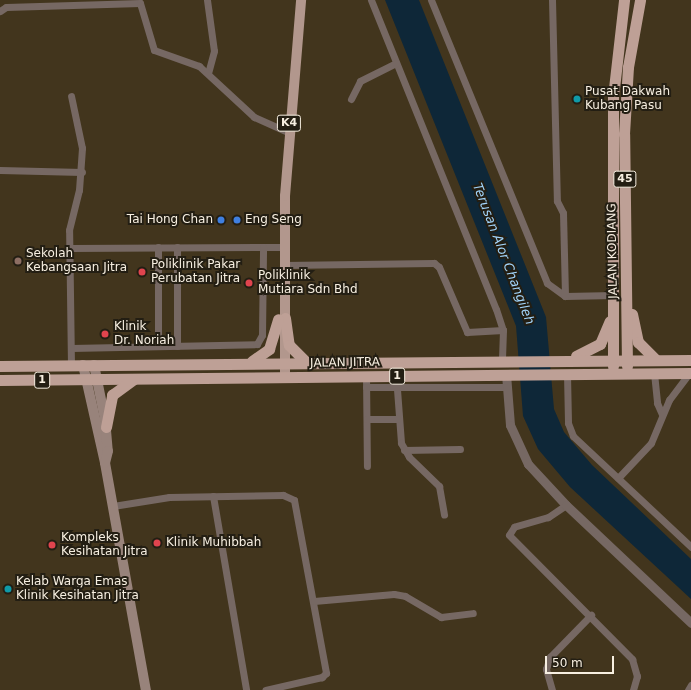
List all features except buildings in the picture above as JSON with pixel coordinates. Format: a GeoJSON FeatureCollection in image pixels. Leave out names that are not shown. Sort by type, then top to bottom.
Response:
{"type":"FeatureCollection","features":[{"type":"Feature","properties":{"kind":"highway","name":"JALAN KODIANG"},"geometry":{"type":"LineString","coordinates":[[613,359],[613,97],[624,0]]}},
{"type":"Feature","properties":{"kind":"highway","name":"JALAN KODIANG"},"geometry":{"type":"LineString","coordinates":[[627,359],[625,111],[640,0]]}},
{"type":"Feature","properties":{"kind":"highway"},"geometry":{"type":"LineString","coordinates":[[627,290],[638,342],[654,359]]}},
{"type":"Feature","properties":{"kind":"highway"},"geometry":{"type":"LineString","coordinates":[[557,359],[591,351],[600,344],[614,301]]}},
{"type":"Feature","properties":{"kind":"highway"},"geometry":{"type":"LineString","coordinates":[[282,318],[289,345],[305,361]]}},
{"type":"Feature","properties":{"kind":"highway"},"geometry":{"type":"LineString","coordinates":[[252,362],[269,349],[282,318]]}},
{"type":"Feature","properties":{"kind":"highway","name":"JALAN JITRA"},"geometry":{"type":"LineString","coordinates":[[0,366],[282,361],[557,359],[691,360]]}},
{"type":"Feature","properties":{"kind":"highway","name":"45"},"geometry":{"type":"LineString","coordinates":[[613,359],[613,373]]}},
{"type":"Feature","properties":{"kind":"highway","name":"45"},"geometry":{"type":"LineString","coordinates":[[627,359],[627,373]]}},
{"type":"Feature","properties":{"kind":"highway","name":"JALAN JITRA"},"geometry":{"type":"LineString","coordinates":[[0,380],[282,377],[366,381],[396,376],[613,373],[690,374]]}},
{"type":"Feature","properties":{"kind":"highway"},"geometry":{"type":"LineString","coordinates":[[106,427],[112,395],[134,379]]}},
{"type":"Feature","properties":{"kind":"main road","name":"K4"},"geometry":{"type":"LineString","coordinates":[[282,377],[283,247],[288,132],[302,0]]}},
{"type":"Feature","properties":{"kind":"main road"},"geometry":{"type":"LineString","coordinates":[[89,365],[90,380],[146,690]]}},
{"type":"Feature","properties":{"kind":"main road"},"geometry":{"type":"LineString","coordinates":[[90,380],[106,427],[106,463]]}},
{"type":"Feature","properties":{"kind":"street"},"geometry":{"type":"LineString","coordinates":[[207,0],[214,51],[208,73]]}},
{"type":"Feature","properties":{"kind":"street"},"geometry":{"type":"LineString","coordinates":[[371,0],[503,330],[506,360]]}},
{"type":"Feature","properties":{"kind":"street"},"geometry":{"type":"LineString","coordinates":[[431,0],[547,283],[565,296],[614,301]]}},
{"type":"Feature","properties":{"kind":"street"},"geometry":{"type":"LineString","coordinates":[[552,0],[556,188],[557,201],[563,213],[565,296]]}},
{"type":"Feature","properties":{"kind":"street"},"geometry":{"type":"LineString","coordinates":[[4,6],[140,3],[154,50],[188,60],[208,73],[254,117],[288,132]]}},
{"type":"Feature","properties":{"kind":"street"},"geometry":{"type":"LineString","coordinates":[[351,99],[360,81],[396,63]]}},
{"type":"Feature","properties":{"kind":"street"},"geometry":{"type":"LineString","coordinates":[[71,96],[82,148],[82,172],[71,218],[71,365]]}},
{"type":"Feature","properties":{"kind":"street"},"geometry":{"type":"LineString","coordinates":[[0,170],[82,172]]}},
{"type":"Feature","properties":{"kind":"street"},"geometry":{"type":"LineString","coordinates":[[158,247],[158,346]]}},
{"type":"Feature","properties":{"kind":"street"},"geometry":{"type":"LineString","coordinates":[[177,247],[177,346]]}},
{"type":"Feature","properties":{"kind":"street"},"geometry":{"type":"LineString","coordinates":[[71,348],[253,346],[261,341],[263,247]]}},
{"type":"Feature","properties":{"kind":"street"},"geometry":{"type":"LineString","coordinates":[[70,248],[283,247]]}},
{"type":"Feature","properties":{"kind":"street"},"geometry":{"type":"LineString","coordinates":[[283,269],[434,263],[439,267],[467,332],[503,330]]}},
{"type":"Feature","properties":{"kind":"street"},"geometry":{"type":"LineString","coordinates":[[654,373],[657,403],[662,414]]}},
{"type":"Feature","properties":{"kind":"street"},"geometry":{"type":"LineString","coordinates":[[507,374],[506,387],[510,425],[521,454],[566,505],[691,623]]}},
{"type":"Feature","properties":{"kind":"street"},"geometry":{"type":"LineString","coordinates":[[567,374],[570,430],[618,478],[691,546]]}},
{"type":"Feature","properties":{"kind":"street"},"geometry":{"type":"LineString","coordinates":[[618,478],[651,444],[662,414],[690,374]]}},
{"type":"Feature","properties":{"kind":"street"},"geometry":{"type":"LineString","coordinates":[[396,376],[397,419],[404,450],[439,486],[444,515]]}},
{"type":"Feature","properties":{"kind":"street"},"geometry":{"type":"LineString","coordinates":[[367,466],[366,381],[396,388],[506,387]]}},
{"type":"Feature","properties":{"kind":"street"},"geometry":{"type":"LineString","coordinates":[[367,419],[397,419]]}},
{"type":"Feature","properties":{"kind":"street"},"geometry":{"type":"LineString","coordinates":[[404,450],[460,449]]}},
{"type":"Feature","properties":{"kind":"street"},"geometry":{"type":"LineString","coordinates":[[113,506],[146,499],[213,496],[283,495],[294,500],[314,601],[326,673],[322,677],[265,690]]}},
{"type":"Feature","properties":{"kind":"street"},"geometry":{"type":"LineString","coordinates":[[213,496],[246,690]]}},
{"type":"Feature","properties":{"kind":"street"},"geometry":{"type":"LineString","coordinates":[[566,505],[548,517],[514,527],[510,535],[591,615],[632,659],[637,676],[633,690]]}},
{"type":"Feature","properties":{"kind":"street"},"geometry":{"type":"LineString","coordinates":[[314,601],[394,594],[405,596],[442,617],[473,613]]}},
{"type":"Feature","properties":{"kind":"street"},"geometry":{"type":"LineString","coordinates":[[552,690],[546,669],[550,657],[591,615]]}},
{"type":"Feature","properties":{"kind":"street"},"geometry":{"type":"LineString","coordinates":[[688,690],[691,685]]}},
{"type":"Feature","properties":{"kind":"water","name":"Terusan Alor Changileh"},"geometry":{"type":"Polygon","coordinates":[[[385,0],[419,0],[546,317],[554,409],[564,432],[592,465],[691,559],[691,599],[570,487],[538,449],[523,416],[516,326],[385,0]]]}},
{"type":"Feature","properties":{"kind":"place","name":"Pusat Dakwah Kubang Pasu"},"geometry":{"type":"Point","coordinates":[577,99]}},
{"type":"Feature","properties":{"kind":"place","name":"Tai Hong Chan"},"geometry":{"type":"Point","coordinates":[221,220]}},
{"type":"Feature","properties":{"kind":"place","name":"Eng Seng"},"geometry":{"type":"Point","coordinates":[237,220]}},
{"type":"Feature","properties":{"kind":"place","name":"Sekolah Kebangsaan Jitra"},"geometry":{"type":"Point","coordinates":[18,261]}},
{"type":"Feature","properties":{"kind":"place","name":"Poliklinik Pakar Perubatan Jitra"},"geometry":{"type":"Point","coordinates":[142,272]}},
{"type":"Feature","properties":{"kind":"place","name":"Poliklinik Mutiara Sdn Bhd"},"geometry":{"type":"Point","coordinates":[249,283]}},
{"type":"Feature","properties":{"kind":"place","name":"Klinik Dr. Noriah"},"geometry":{"type":"Point","coordinates":[105,334]}},
{"type":"Feature","properties":{"kind":"place","name":"Klinik Muhibbah"},"geometry":{"type":"Point","coordinates":[157,543]}},
{"type":"Feature","properties":{"kind":"place","name":"Kompleks Kesihatan Jitra"},"geometry":{"type":"Point","coordinates":[52,545]}},
{"type":"Feature","properties":{"kind":"place","name":"Kelab Warga Emas Klinik Kesihatan Jitra"},"geometry":{"type":"Point","coordinates":[8,589]}}]}
